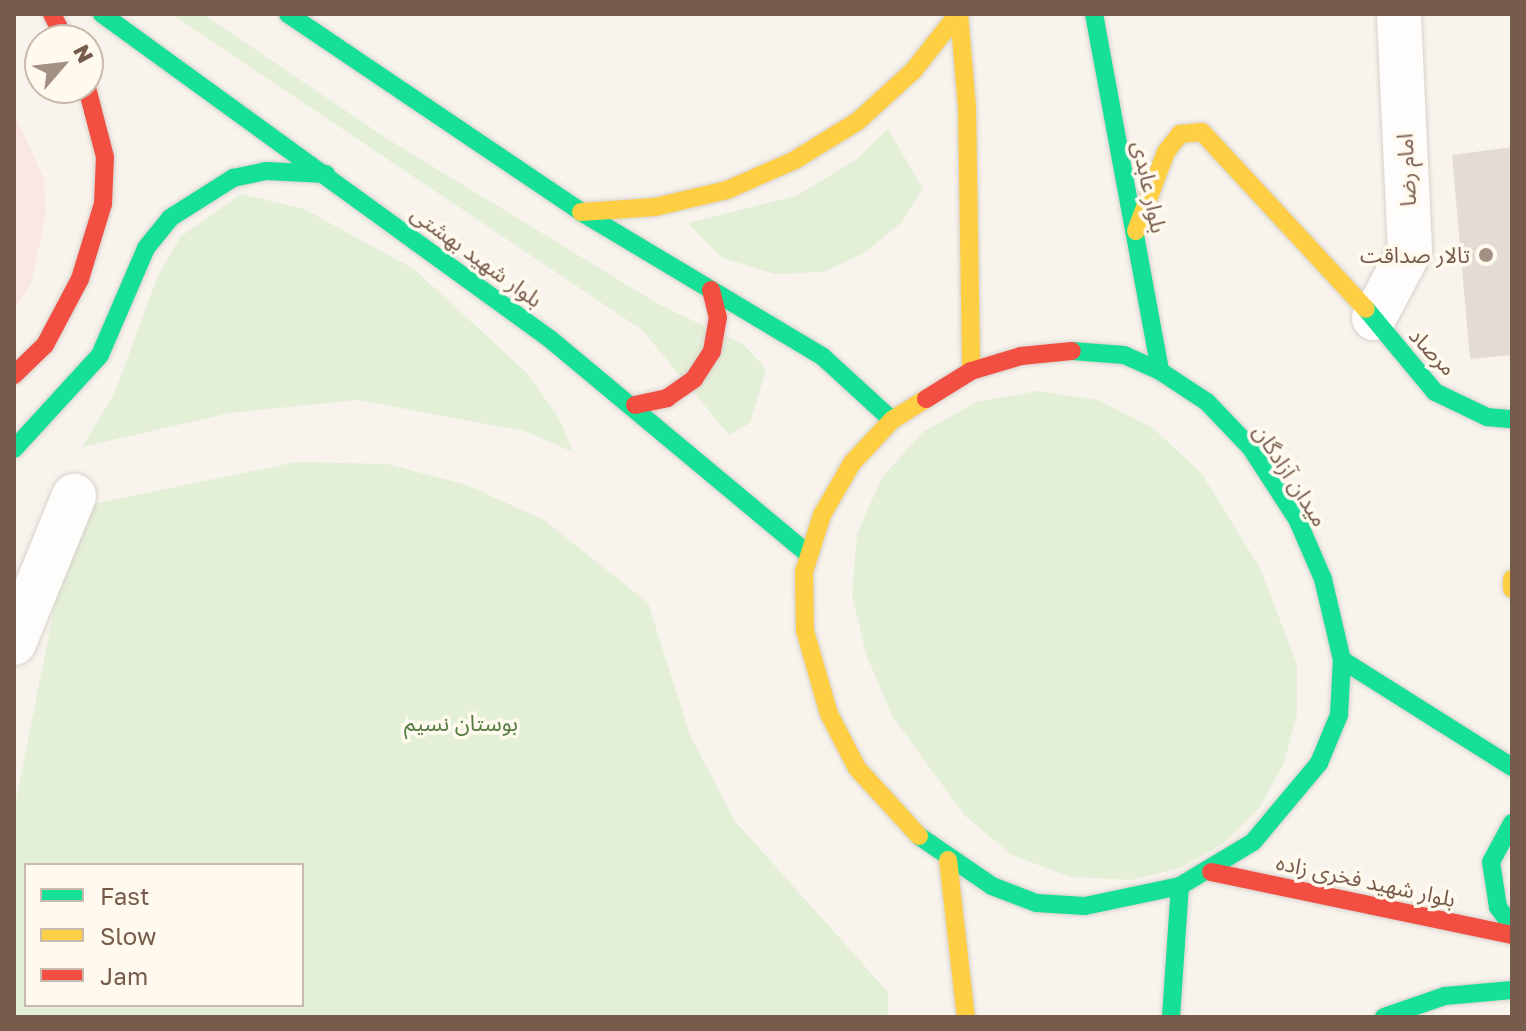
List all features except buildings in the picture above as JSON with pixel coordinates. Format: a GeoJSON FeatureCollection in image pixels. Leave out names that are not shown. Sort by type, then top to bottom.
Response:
{"type":"FeatureCollection","features":[{"type":"Feature","properties":{"kind":"main road","name":"بلوار شهید بهشتی"},"geometry":{"type":"LineString","coordinates":[[102,14],[326,174],[635,405],[809,555]]}},
{"type":"Feature","properties":{"kind":"main road"},"geometry":{"type":"LineString","coordinates":[[288,14],[581,212],[823,357],[892,420]]}},
{"type":"Feature","properties":{"kind":"main road"},"geometry":{"type":"LineString","coordinates":[[581,212],[655,207],[727,190],[795,160],[858,121],[913,71],[958,14]]}},
{"type":"Feature","properties":{"kind":"main road"},"geometry":{"type":"LineString","coordinates":[[958,14],[967,107],[971,371]]}},
{"type":"Feature","properties":{"kind":"main road","name":"بلوار عابدی"},"geometry":{"type":"LineString","coordinates":[[1094,14],[1160,371]]}},
{"type":"Feature","properties":{"kind":"main road"},"geometry":{"type":"LineString","coordinates":[[14,375],[45,345],[80,279],[103,204],[105,157],[91,104]]}},
{"type":"Feature","properties":{"kind":"main road","name":"مرصاد"},"geometry":{"type":"LineString","coordinates":[[1136,231],[1166,152],[1180,134],[1202,132],[1374,318],[1435,392],[1487,417],[1512,419]]}},
{"type":"Feature","properties":{"kind":"main road"},"geometry":{"type":"LineString","coordinates":[[14,449],[100,355],[146,248],[170,218],[233,178],[266,171],[326,174]]}},
{"type":"Feature","properties":{"kind":"main road"},"geometry":{"type":"LineString","coordinates":[[635,405],[667,398],[694,379],[712,351],[718,318],[711,290]]}},
{"type":"Feature","properties":{"kind":"main road","name":"میدان آزادگان"},"geometry":{"type":"LineString","coordinates":[[1072,351],[1124,355],[1160,371],[1207,402],[1250,447],[1297,519],[1323,579],[1342,660],[1339,715],[1319,763],[1289,806],[1211,872],[1180,886],[1109,903],[1036,903],[948,860],[895,816],[857,768],[829,714],[805,631],[809,555],[822,515],[852,463],[892,420],[971,371],[1021,356],[1072,351]]}},
{"type":"Feature","properties":{"kind":"main road"},"geometry":{"type":"LineString","coordinates":[[1512,579],[1512,589]]}},
{"type":"Feature","properties":{"kind":"main road"},"geometry":{"type":"LineString","coordinates":[[1342,660],[1512,767]]}},
{"type":"Feature","properties":{"kind":"main road"},"geometry":{"type":"LineString","coordinates":[[1512,823],[1491,862],[1495,896],[1512,926]]}},
{"type":"Feature","properties":{"kind":"main road"},"geometry":{"type":"LineString","coordinates":[[948,860],[966,1017]]}},
{"type":"Feature","properties":{"kind":"main road","name":"بلوار شهید فخری زاده"},"geometry":{"type":"LineString","coordinates":[[1211,872],[1512,935]]}},
{"type":"Feature","properties":{"kind":"main road"},"geometry":{"type":"LineString","coordinates":[[1171,1017],[1180,886]]}},
{"type":"Feature","properties":{"kind":"main road"},"geometry":{"type":"LineString","coordinates":[[1384,1017],[1445,996],[1512,990]]}},
{"type":"Feature","properties":{"kind":"street","name":"امام رضا"},"geometry":{"type":"LineString","coordinates":[[1374,318],[1410,250],[1399,14]]}},
{"type":"Feature","properties":{"kind":"street"},"geometry":{"type":"LineString","coordinates":[[14,643],[74,496]]}},
{"type":"Feature","properties":{"kind":"shaded area"},"geometry":{"type":"Polygon","coordinates":[[[14,113],[44,179],[46,213],[31,284],[14,311],[14,113]]]}},
{"type":"Feature","properties":{"kind":"green space"},"geometry":{"type":"Polygon","coordinates":[[[171,14],[203,14],[386,138],[660,305],[743,344],[766,369],[750,423],[729,435],[642,330],[171,14]]]}},
{"type":"Feature","properties":{"kind":"green space"},"geometry":{"type":"Polygon","coordinates":[[[888,129],[923,189],[901,223],[864,253],[824,272],[775,274],[722,258],[688,223],[798,195],[858,158],[888,129]]]}},
{"type":"Feature","properties":{"kind":"green space"},"geometry":{"type":"Polygon","coordinates":[[[241,194],[304,209],[414,269],[526,372],[559,418],[573,452],[524,431],[358,400],[230,413],[82,447],[115,392],[157,278],[180,237],[241,194]]]}},
{"type":"Feature","properties":{"kind":"green space"},"geometry":{"type":"Polygon","coordinates":[[[1037,391],[1098,400],[1153,428],[1202,474],[1260,568],[1297,664],[1297,714],[1284,763],[1260,807],[1224,843],[1180,868],[1131,880],[1070,877],[1012,855],[965,816],[892,716],[866,654],[852,595],[857,534],[882,477],[923,432],[976,402],[1037,391]]]}},
{"type":"Feature","properties":{"kind":"green space","name":"بوستان نسیم"},"geometry":{"type":"Polygon","coordinates":[[[296,462],[387,464],[467,485],[544,520],[648,603],[690,735],[735,821],[888,992],[888,1017],[14,1017],[14,810],[74,508],[296,462]]]}},
{"type":"Feature","properties":{"kind":"traffic: fast"},"geometry":{"type":"LineString","coordinates":[[102,14],[550,339],[809,555]]}},
{"type":"Feature","properties":{"kind":"traffic: fast"},"geometry":{"type":"LineString","coordinates":[[288,14],[581,212],[823,357],[892,420]]}},
{"type":"Feature","properties":{"kind":"traffic: fast"},"geometry":{"type":"LineString","coordinates":[[1094,14],[1160,371]]}},
{"type":"Feature","properties":{"kind":"traffic: fast"},"geometry":{"type":"LineString","coordinates":[[14,449],[100,355],[146,248],[170,218],[233,178],[266,171],[326,174]]}},
{"type":"Feature","properties":{"kind":"traffic: fast"},"geometry":{"type":"LineString","coordinates":[[1366,309],[1435,392],[1487,417],[1512,419]]}},
{"type":"Feature","properties":{"kind":"traffic: fast"},"geometry":{"type":"LineString","coordinates":[[919,836],[992,886],[1036,903],[1085,906],[1180,886],[1253,842],[1319,763],[1339,715],[1342,660],[1323,579],[1297,519],[1250,447],[1207,402],[1160,371],[1124,355],[1072,351]]}},
{"type":"Feature","properties":{"kind":"traffic: fast"},"geometry":{"type":"LineString","coordinates":[[1342,660],[1512,767]]}},
{"type":"Feature","properties":{"kind":"traffic: fast"},"geometry":{"type":"LineString","coordinates":[[1512,823],[1491,862],[1498,907],[1512,926]]}},
{"type":"Feature","properties":{"kind":"traffic: fast"},"geometry":{"type":"LineString","coordinates":[[1171,1017],[1180,886]]}},
{"type":"Feature","properties":{"kind":"traffic: fast"},"geometry":{"type":"LineString","coordinates":[[1384,1017],[1445,996],[1512,990]]}},
{"type":"Feature","properties":{"kind":"traffic: slow"},"geometry":{"type":"LineString","coordinates":[[581,212],[655,207],[727,190],[795,160],[858,121],[913,71],[958,14]]}},
{"type":"Feature","properties":{"kind":"traffic: slow"},"geometry":{"type":"LineString","coordinates":[[959,14],[967,107],[971,371]]}},
{"type":"Feature","properties":{"kind":"traffic: slow"},"geometry":{"type":"LineString","coordinates":[[1136,231],[1166,152],[1180,134],[1202,132],[1366,309]]}},
{"type":"Feature","properties":{"kind":"traffic: slow"},"geometry":{"type":"LineString","coordinates":[[919,836],[857,768],[829,714],[805,631],[804,572],[822,515],[852,463],[892,420],[926,399]]}},
{"type":"Feature","properties":{"kind":"traffic: slow"},"geometry":{"type":"LineString","coordinates":[[1512,579],[1512,589]]}},
{"type":"Feature","properties":{"kind":"traffic: slow"},"geometry":{"type":"LineString","coordinates":[[948,860],[966,1017]]}},
{"type":"Feature","properties":{"kind":"traffic: jam"},"geometry":{"type":"LineString","coordinates":[[52,14],[57,24]]}},
{"type":"Feature","properties":{"kind":"traffic: jam"},"geometry":{"type":"LineString","coordinates":[[14,375],[45,345],[80,279],[103,204],[105,157],[91,104]]}},
{"type":"Feature","properties":{"kind":"traffic: jam"},"geometry":{"type":"LineString","coordinates":[[635,405],[667,398],[694,379],[712,351],[718,318],[711,290]]}},
{"type":"Feature","properties":{"kind":"traffic: jam"},"geometry":{"type":"LineString","coordinates":[[926,399],[971,371],[1021,356],[1072,351]]}},
{"type":"Feature","properties":{"kind":"traffic: jam"},"geometry":{"type":"LineString","coordinates":[[1211,872],[1512,935]]}},
{"type":"Feature","properties":{"kind":"place","name":"تالار صداقت"},"geometry":{"type":"Point","coordinates":[1486,255]}}]}
